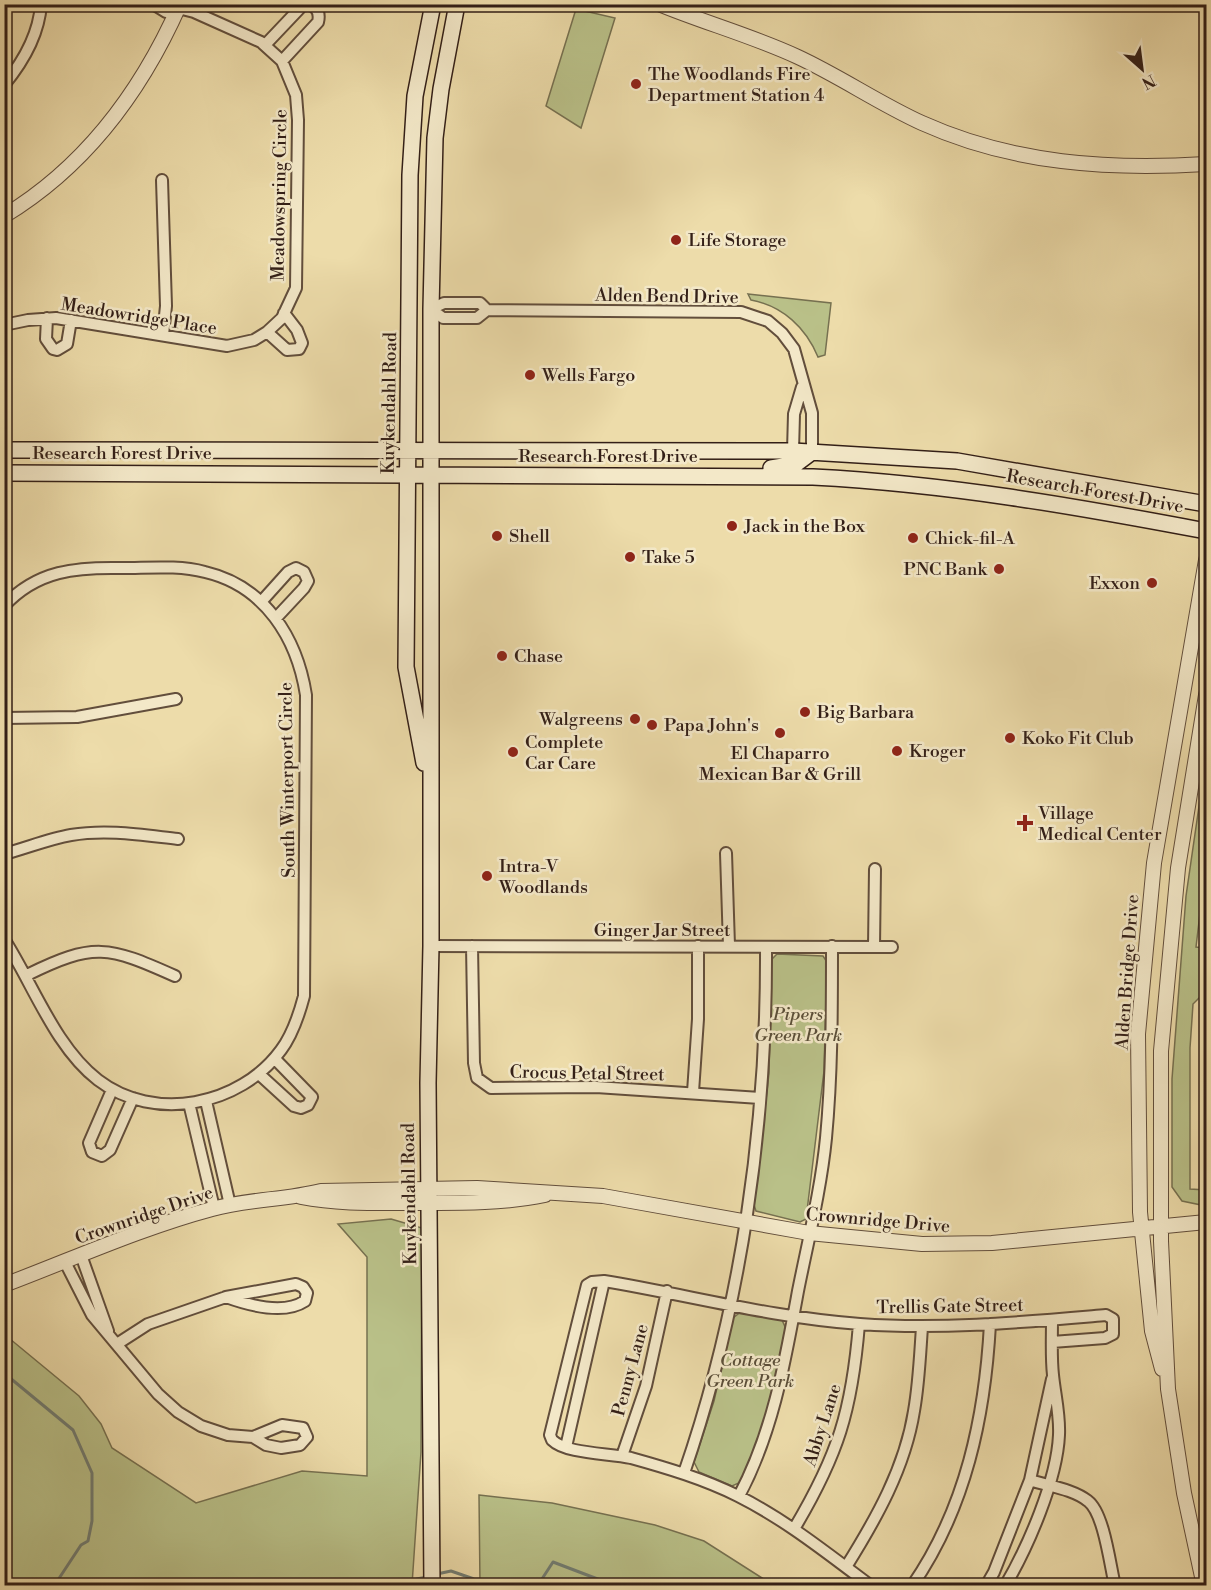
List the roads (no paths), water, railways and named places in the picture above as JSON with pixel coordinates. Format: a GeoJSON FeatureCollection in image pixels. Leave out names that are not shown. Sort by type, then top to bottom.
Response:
{"type":"FeatureCollection","features":[{"type":"Feature","properties":{"kind":"main road","name":"Kuykendahl Road"},"geometry":{"type":"LineString","coordinates":[[431,802],[406,667],[410,175],[415,96],[433,4]]}},
{"type":"Feature","properties":{"kind":"main road","name":"Kuykendahl Road"},"geometry":{"type":"LineString","coordinates":[[432,1586],[434,1542],[429,1195],[432,450],[430,309],[435,138],[441,89],[457,4]]}},
{"type":"Feature","properties":{"kind":"main road","name":"Research Forest Drive"},"geometry":{"type":"LineString","coordinates":[[4,450],[432,450],[869,454],[957,461],[1038,473],[1206,504]]}},
{"type":"Feature","properties":{"kind":"main road"},"geometry":{"type":"LineString","coordinates":[[737,476],[754,468],[796,464],[812,452]]}},
{"type":"Feature","properties":{"kind":"main road"},"geometry":{"type":"LineString","coordinates":[[791,477],[813,463],[855,461],[869,454]]}},
{"type":"Feature","properties":{"kind":"main road","name":"Research Forest Drive"},"geometry":{"type":"LineString","coordinates":[[4,473],[737,476],[885,480],[1033,498],[1206,531]]}},
{"type":"Feature","properties":{"kind":"street"},"geometry":{"type":"LineString","coordinates":[[4,85],[26,53],[38,22],[41,4]]}},
{"type":"Feature","properties":{"kind":"street","name":"Meadowspring Circle"},"geometry":{"type":"LineString","coordinates":[[153,4],[166,12],[178,6],[246,33],[265,45],[282,61],[296,95],[298,120],[296,288],[284,313],[266,332]]}},
{"type":"Feature","properties":{"kind":"street"},"geometry":{"type":"LineString","coordinates":[[647,4],[664,7],[748,35],[799,58],[921,123],[957,138],[998,150],[1084,165],[1148,167],[1206,164]]}},
{"type":"Feature","properties":{"kind":"street"},"geometry":{"type":"LineString","coordinates":[[265,45],[302,6],[309,5],[316,8],[319,15],[318,22],[282,61]]}},
{"type":"Feature","properties":{"kind":"street"},"geometry":{"type":"LineString","coordinates":[[4,216],[55,181],[93,144],[145,70],[178,6]]}},
{"type":"Feature","properties":{"kind":"street"},"geometry":{"type":"LineString","coordinates":[[162,180],[166,306],[163,335]]}},
{"type":"Feature","properties":{"kind":"street","name":"Alden Bend Drive"},"geometry":{"type":"LineString","coordinates":[[430,309],[444,303],[480,303],[487,310],[741,312],[758,316],[782,333],[794,349],[802,387],[812,413],[812,452]]}},
{"type":"Feature","properties":{"kind":"street"},"geometry":{"type":"LineString","coordinates":[[266,332],[287,350],[298,349],[302,343],[301,336],[284,313]]}},
{"type":"Feature","properties":{"kind":"street"},"geometry":{"type":"LineString","coordinates":[[47,318],[46,339],[53,349],[57,350],[67,344],[71,320]]}},
{"type":"Feature","properties":{"kind":"street","name":"Meadowridge Place"},"geometry":{"type":"LineString","coordinates":[[4,325],[47,318],[71,320],[163,335],[201,344],[227,346],[247,342],[266,332]]}},
{"type":"Feature","properties":{"kind":"street","name":"Alden Bend Drive"},"geometry":{"type":"LineString","coordinates":[[793,452],[795,414],[802,387]]}},
{"type":"Feature","properties":{"kind":"street","name":"Alden Bridge Drive"},"geometry":{"type":"LineString","coordinates":[[1168,1389],[1152,1331],[1142,1229],[1138,1051],[1154,863],[1206,560]]}},
{"type":"Feature","properties":{"kind":"street","name":"South Winterport Circle"},"geometry":{"type":"LineString","coordinates":[[4,606],[27,586],[50,574],[92,567],[200,571],[234,582],[261,602],[276,618],[297,656],[306,695],[306,978],[304,996],[296,1024],[275,1059],[259,1074],[235,1091],[206,1101],[163,1104],[133,1098],[112,1090],[97,1079],[64,1044],[27,975],[4,939]]}},
{"type":"Feature","properties":{"kind":"street"},"geometry":{"type":"LineString","coordinates":[[261,602],[288,572],[296,568],[304,572],[308,580],[304,588],[276,618]]}},
{"type":"Feature","properties":{"kind":"street","name":"Alden Bridge Drive"},"geometry":{"type":"LineString","coordinates":[[1204,1586],[1182,1482],[1168,1389],[1161,1227],[1161,1051],[1178,864],[1206,695]]}},
{"type":"Feature","properties":{"kind":"street"},"geometry":{"type":"LineString","coordinates":[[4,718],[51,718],[107,714],[176,699]]}},
{"type":"Feature","properties":{"kind":"street"},"geometry":{"type":"LineString","coordinates":[[4,854],[56,838],[84,833],[117,832],[178,839]]}},
{"type":"Feature","properties":{"kind":"street"},"geometry":{"type":"LineString","coordinates":[[726,853],[729,946]]}},
{"type":"Feature","properties":{"kind":"street"},"geometry":{"type":"LineString","coordinates":[[874,946],[875,869]]}},
{"type":"Feature","properties":{"kind":"street","name":"Ginger Jar Street"},"geometry":{"type":"LineString","coordinates":[[431,946],[892,947]]}},
{"type":"Feature","properties":{"kind":"street","name":"Crocus Petal Street"},"geometry":{"type":"LineString","coordinates":[[472,946],[474,1063],[477,1078],[490,1088],[596,1088],[693,1092],[760,1098]]}},
{"type":"Feature","properties":{"kind":"street"},"geometry":{"type":"LineString","coordinates":[[693,1092],[698,1019],[698,946]]}},
{"type":"Feature","properties":{"kind":"street"},"geometry":{"type":"LineString","coordinates":[[684,1473],[708,1403],[730,1304],[745,1221],[764,1064],[766,946]]}},
{"type":"Feature","properties":{"kind":"street"},"geometry":{"type":"LineString","coordinates":[[739,1496],[768,1430],[794,1317],[826,1139],[832,1014],[832,946]]}},
{"type":"Feature","properties":{"kind":"street"},"geometry":{"type":"LineString","coordinates":[[27,975],[72,954],[98,951],[128,955],[175,976]]}},
{"type":"Feature","properties":{"kind":"street"},"geometry":{"type":"LineString","coordinates":[[259,1074],[294,1106],[301,1108],[308,1105],[312,1097],[308,1090],[275,1059]]}},
{"type":"Feature","properties":{"kind":"street"},"geometry":{"type":"LineString","coordinates":[[112,1090],[90,1143],[92,1152],[102,1156],[110,1150],[133,1098]]}},
{"type":"Feature","properties":{"kind":"street"},"geometry":{"type":"LineString","coordinates":[[206,1101],[230,1205]]}},
{"type":"Feature","properties":{"kind":"street"},"geometry":{"type":"LineString","coordinates":[[189,1103],[214,1208]]}},
{"type":"Feature","properties":{"kind":"street","name":"Crownridge Drive"},"geometry":{"type":"LineString","coordinates":[[4,1285],[214,1208],[299,1197],[323,1201],[429,1195],[524,1200],[549,1194],[619,1198],[809,1233],[894,1243],[969,1244],[1206,1222]]}},
{"type":"Feature","properties":{"kind":"street"},"geometry":{"type":"LineString","coordinates":[[81,1255],[109,1334]]}},
{"type":"Feature","properties":{"kind":"street"},"geometry":{"type":"LineString","coordinates":[[65,1262],[85,1305],[158,1394],[178,1412],[214,1431],[253,1437]]}},
{"type":"Feature","properties":{"kind":"street"},"geometry":{"type":"LineString","coordinates":[[566,1447],[604,1281],[592,1282],[587,1286],[550,1435],[556,1444],[566,1447],[622,1456],[684,1473],[739,1496],[794,1529],[871,1586]]}},
{"type":"Feature","properties":{"kind":"street","name":"Trellis Gate Street"},"geometry":{"type":"LineString","coordinates":[[604,1281],[667,1291],[794,1317],[859,1324],[922,1327],[1106,1315],[1113,1319],[1113,1334],[1105,1338],[1052,1342]]}},
{"type":"Feature","properties":{"kind":"street"},"geometry":{"type":"LineString","coordinates":[[117,1344],[148,1324],[226,1297],[296,1284],[303,1287],[307,1293],[305,1301],[298,1306],[249,1305],[226,1297]]}},
{"type":"Feature","properties":{"kind":"street","name":"Penny Lane"},"geometry":{"type":"LineString","coordinates":[[622,1456],[646,1386],[667,1291]]}},
{"type":"Feature","properties":{"kind":"street"},"geometry":{"type":"LineString","coordinates":[[1005,1586],[1036,1522],[1048,1486],[1059,1436],[1058,1401],[1053,1376],[1052,1320]]}},
{"type":"Feature","properties":{"kind":"street","name":"Abby Lane"},"geometry":{"type":"LineString","coordinates":[[794,1529],[826,1472],[843,1427],[854,1381],[859,1324]]}},
{"type":"Feature","properties":{"kind":"street"},"geometry":{"type":"LineString","coordinates":[[912,1586],[939,1542],[967,1472],[984,1393],[990,1324]]}},
{"type":"Feature","properties":{"kind":"street"},"geometry":{"type":"LineString","coordinates":[[846,1567],[871,1528],[888,1493],[909,1432],[918,1388],[922,1327]]}},
{"type":"Feature","properties":{"kind":"street"},"geometry":{"type":"LineString","coordinates":[[986,1586],[998,1563],[1030,1480],[1053,1376]]}},
{"type":"Feature","properties":{"kind":"street"},"geometry":{"type":"LineString","coordinates":[[1030,1480],[1077,1495],[1089,1502],[1100,1523],[1115,1586]]}},
{"type":"Feature","properties":{"kind":"waterway"},"geometry":{"type":"LineString","coordinates":[[4,1373],[73,1430],[92,1473],[92,1521],[88,1541],[81,1545],[54,1586]]}},
{"type":"Feature","properties":{"kind":"waterway"},"geometry":{"type":"LineString","coordinates":[[534,1586],[540,1582],[553,1562],[616,1586]]}},
{"type":"Feature","properties":{"kind":"waterway"},"geometry":{"type":"LineString","coordinates":[[437,1574],[451,1571],[474,1579],[510,1581],[516,1586]]}},
{"type":"Feature","properties":{"kind":"waterway"},"geometry":{"type":"LineString","coordinates":[[373,1586],[373,1580],[428,1577]]}},
{"type":"Feature","properties":{"kind":"waterway"},"geometry":{"type":"LineString","coordinates":[[156,1586],[167,1586]]}},
{"type":"Feature","properties":{"kind":"waterway"},"geometry":{"type":"LineString","coordinates":[[262,1586],[293,1586]]}},
{"type":"Feature","properties":{"kind":"place","name":"The Woodlands Fire Department Station 4"},"geometry":{"type":"Point","coordinates":[636,84]}},
{"type":"Feature","properties":{"kind":"place","name":"Life Storage"},"geometry":{"type":"Point","coordinates":[676,240]}},
{"type":"Feature","properties":{"kind":"place","name":"Wells Fargo"},"geometry":{"type":"Point","coordinates":[530,375]}},
{"type":"Feature","properties":{"kind":"place","name":"Jack in the Box"},"geometry":{"type":"Point","coordinates":[732,526]}},
{"type":"Feature","properties":{"kind":"place","name":"Shell"},"geometry":{"type":"Point","coordinates":[497,536]}},
{"type":"Feature","properties":{"kind":"place","name":"Chick-fil-A"},"geometry":{"type":"Point","coordinates":[913,538]}},
{"type":"Feature","properties":{"kind":"place","name":"Take 5"},"geometry":{"type":"Point","coordinates":[630,557]}},
{"type":"Feature","properties":{"kind":"place","name":"PNC Bank"},"geometry":{"type":"Point","coordinates":[999,569]}},
{"type":"Feature","properties":{"kind":"place","name":"Exxon"},"geometry":{"type":"Point","coordinates":[1152,583]}},
{"type":"Feature","properties":{"kind":"place","name":"Chase"},"geometry":{"type":"Point","coordinates":[502,656]}},
{"type":"Feature","properties":{"kind":"place","name":"Big Barbara"},"geometry":{"type":"Point","coordinates":[805,712]}},
{"type":"Feature","properties":{"kind":"place","name":"Walgreens"},"geometry":{"type":"Point","coordinates":[635,719]}},
{"type":"Feature","properties":{"kind":"place","name":"Papa John's"},"geometry":{"type":"Point","coordinates":[652,725]}},
{"type":"Feature","properties":{"kind":"place","name":"El Chaparro Mexican Bar & Grill"},"geometry":{"type":"Point","coordinates":[780,733]}},
{"type":"Feature","properties":{"kind":"place","name":"Koko Fit Club"},"geometry":{"type":"Point","coordinates":[1010,738]}},
{"type":"Feature","properties":{"kind":"place","name":"Kroger"},"geometry":{"type":"Point","coordinates":[897,751]}},
{"type":"Feature","properties":{"kind":"place","name":"Complete Car Care"},"geometry":{"type":"Point","coordinates":[513,752]}},
{"type":"Feature","properties":{"kind":"place","name":"Village Medical Center"},"geometry":{"type":"Point","coordinates":[1025,823]}},
{"type":"Feature","properties":{"kind":"place","name":"Intra-V Woodlands"},"geometry":{"type":"Point","coordinates":[487,876]}},
{"type":"Feature","properties":{"kind":"park label","name":"Pipers Green Park"},"geometry":{"type":"Point","coordinates":[798,1024]}},
{"type":"Feature","properties":{"kind":"park label","name":"Cottage Green Park"},"geometry":{"type":"Point","coordinates":[750,1370]}}]}
